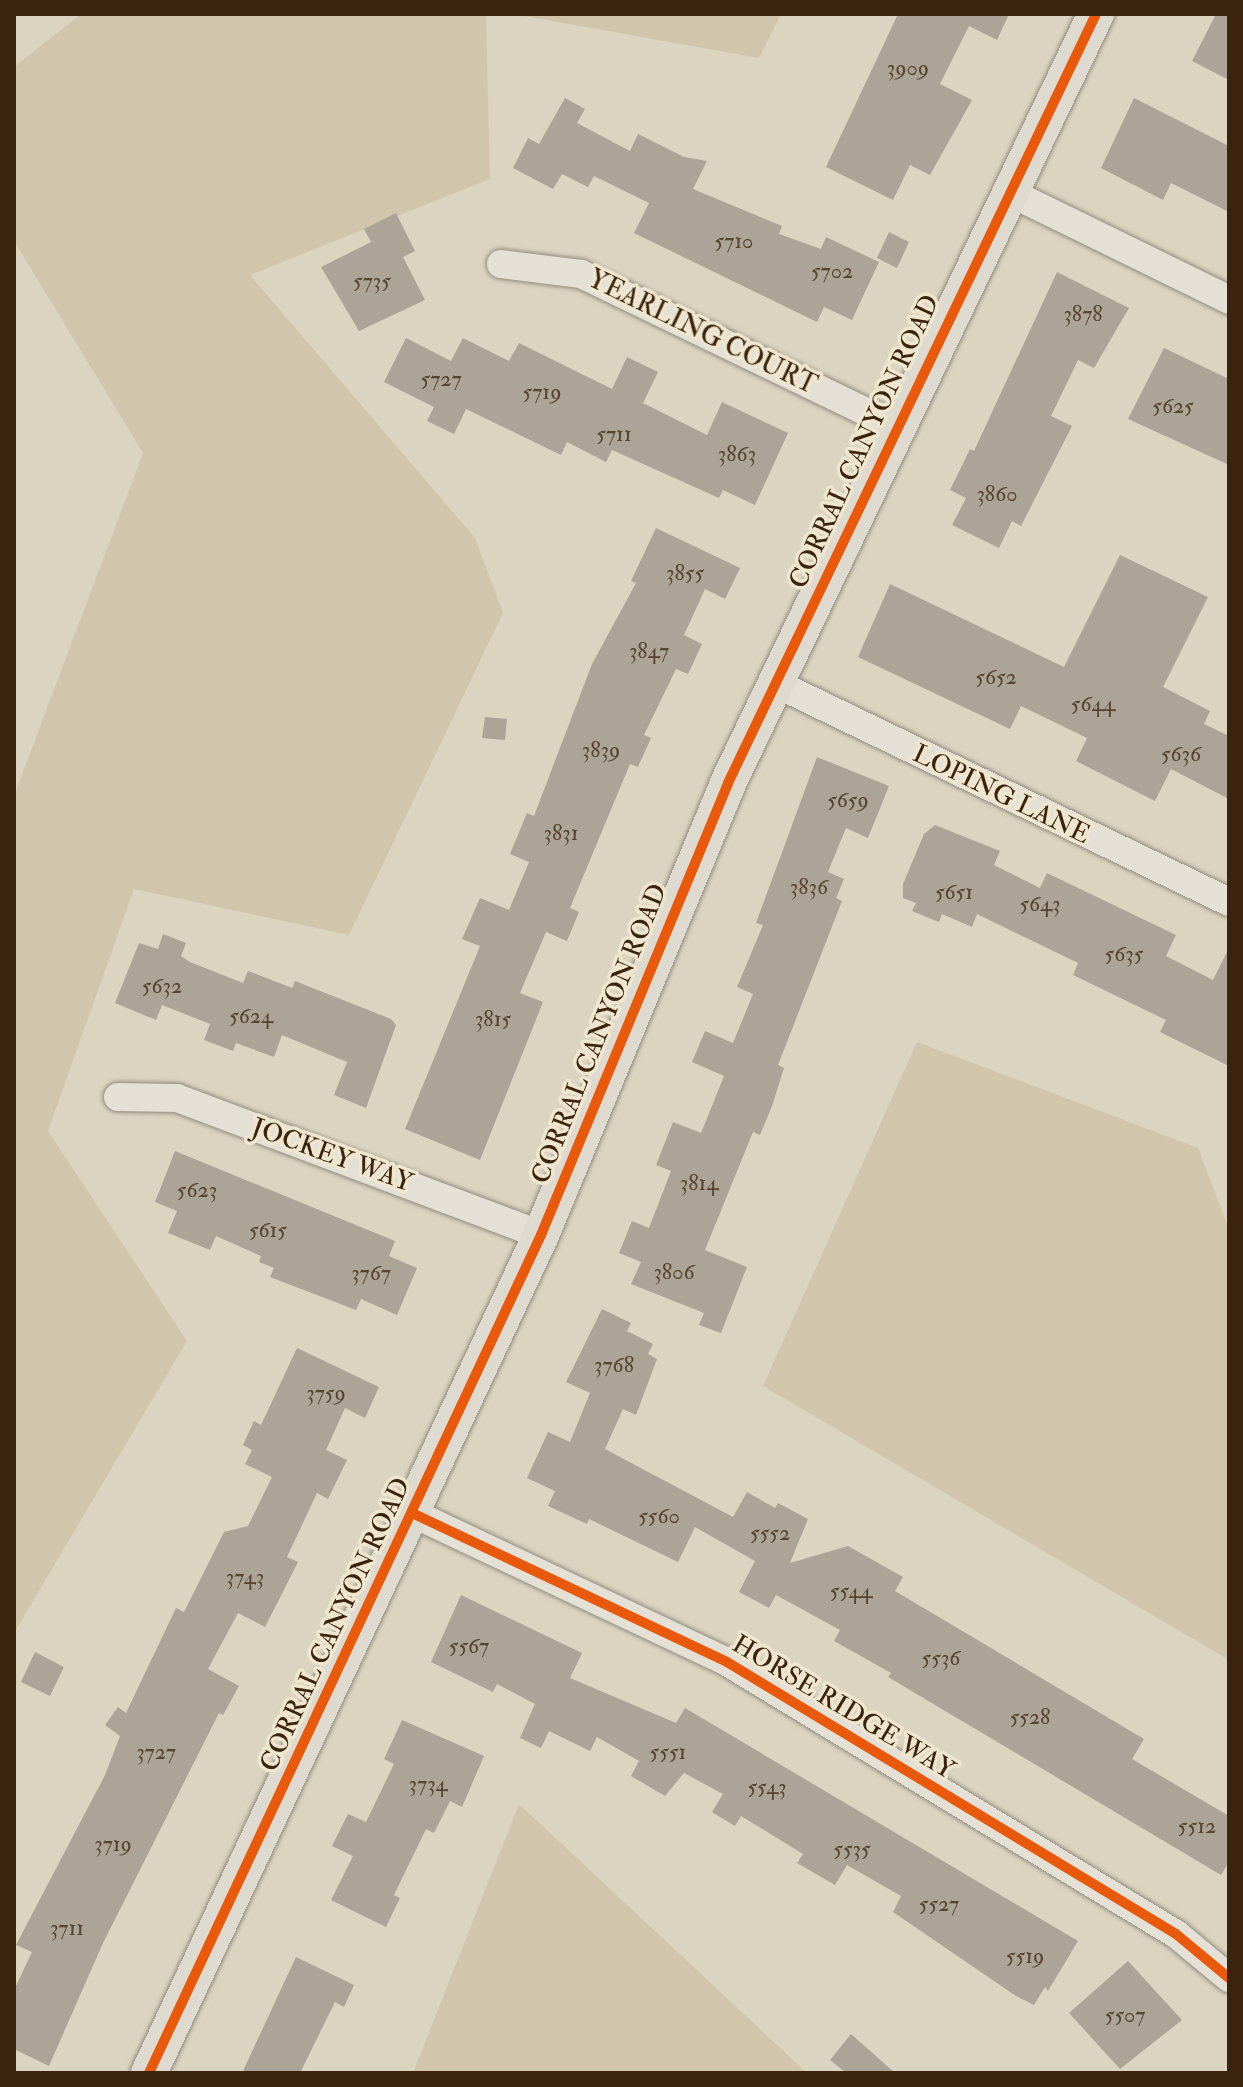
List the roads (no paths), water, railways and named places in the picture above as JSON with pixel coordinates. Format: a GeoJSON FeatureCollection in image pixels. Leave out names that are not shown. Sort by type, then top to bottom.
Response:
{"type":"FeatureCollection","features":[{"type":"Feature","properties":{"kind":"main road","name":"CORRAL CANYON ROAD"},"geometry":{"type":"LineString","coordinates":[[149,2073],[541,1235],[728,783],[895,426],[1096,14]]}},
{"type":"Feature","properties":{"kind":"street"},"geometry":{"type":"LineString","coordinates":[[1009,192],[1229,300]]}},
{"type":"Feature","properties":{"kind":"street","name":"YEARLING COURT"},"geometry":{"type":"LineString","coordinates":[[501,264],[581,274],[895,426]]}},
{"type":"Feature","properties":{"kind":"street","name":"LOPING LANE"},"geometry":{"type":"LineString","coordinates":[[775,683],[1229,902]]}},
{"type":"Feature","properties":{"kind":"street","name":"JOCKEY WAY"},"geometry":{"type":"LineString","coordinates":[[118,1097],[177,1098],[541,1235]]}},
{"type":"Feature","properties":{"kind":"street","name":"HORSE RIDGE WAY"},"geometry":{"type":"LineString","coordinates":[[412,1513],[727,1662],[1176,1934],[1229,1978]]}}]}
